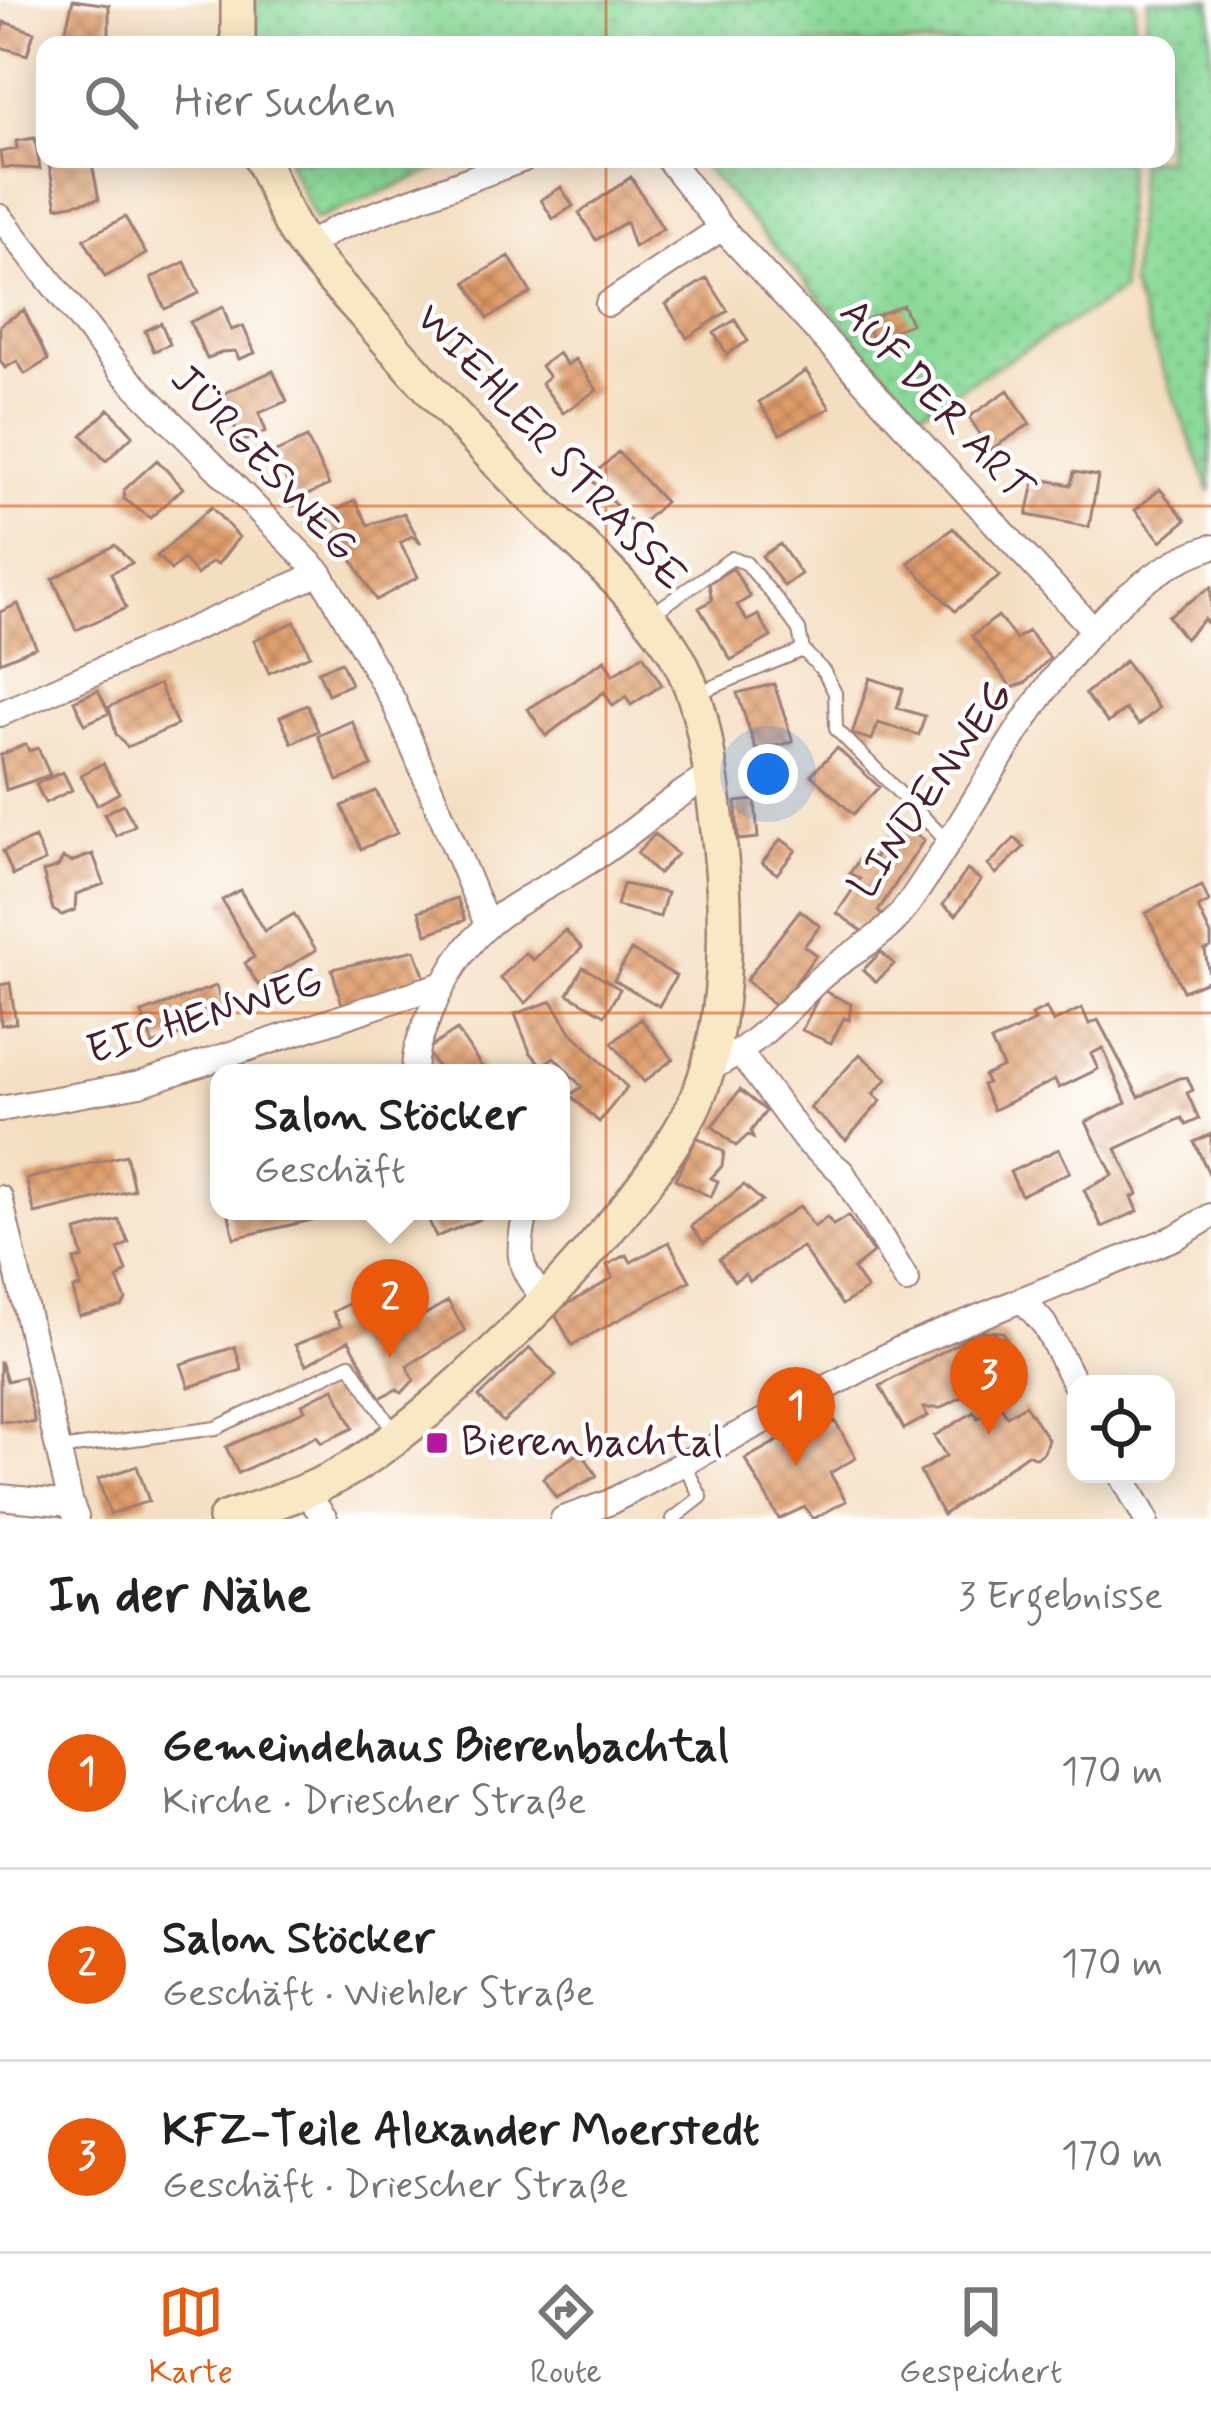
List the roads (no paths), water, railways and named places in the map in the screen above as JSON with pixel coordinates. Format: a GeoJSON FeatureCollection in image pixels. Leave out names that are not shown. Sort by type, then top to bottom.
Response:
{"type":"FeatureCollection","features":[{"type":"Feature","properties":{"kind":"main road"},"geometry":{"type":"LineString","coordinates":[[238,0],[238,36]]}},
{"type":"Feature","properties":{"kind":"main road","name":"WIEHLER STRASSE"},"geometry":{"type":"LineString","coordinates":[[226,1519],[315,1505],[545,1298],[600,1239],[680,1130],[705,1071],[721,998],[723,932],[711,775],[695,694],[670,644],[474,439],[343,290],[307,246],[266,168]]}},
{"type":"Feature","properties":{"kind":"street"},"geometry":{"type":"LineString","coordinates":[[307,246],[335,229],[500,168]]}},
{"type":"Feature","properties":{"kind":"street","name":"AUF DER ART"},"geometry":{"type":"LineString","coordinates":[[675,168],[722,228],[1090,628]]}},
{"type":"Feature","properties":{"kind":"street","name":"JÜRGESWEG"},"geometry":{"type":"LineString","coordinates":[[0,218],[120,370],[320,573],[394,702],[486,922]]}},
{"type":"Feature","properties":{"kind":"street"},"geometry":{"type":"LineString","coordinates":[[608,304],[722,228]]}},
{"type":"Feature","properties":{"kind":"street","name":"LINDENWEG"},"geometry":{"type":"LineString","coordinates":[[705,1071],[741,1054],[788,1016],[819,979],[900,916],[1090,628],[1157,568],[1211,547]]}},
{"type":"Feature","properties":{"kind":"street"},"geometry":{"type":"LineString","coordinates":[[0,714],[320,573]]}},
{"type":"Feature","properties":{"kind":"street"},"geometry":{"type":"LineString","coordinates":[[414,1064],[414,1052],[443,984],[486,922],[607,850],[672,797],[711,775]]}},
{"type":"Feature","properties":{"kind":"street","name":"EICHENWEG"},"geometry":{"type":"LineString","coordinates":[[0,1109],[140,1084],[443,984]]}},
{"type":"Feature","properties":{"kind":"street"},"geometry":{"type":"LineString","coordinates":[[741,1054],[805,1140],[842,1172],[908,1281]]}},
{"type":"Feature","properties":{"kind":"street"},"geometry":{"type":"LineString","coordinates":[[0,1198],[74,1512],[0,1497]]}},
{"type":"Feature","properties":{"kind":"street"},"geometry":{"type":"LineString","coordinates":[[563,1519],[608,1503],[900,1349],[1176,1237],[1211,1216]]}},
{"type":"Feature","properties":{"kind":"street"},"geometry":{"type":"LineString","coordinates":[[524,1220],[519,1245],[524,1277],[545,1298]]}},
{"type":"Feature","properties":{"kind":"street"},"geometry":{"type":"LineString","coordinates":[[1023,1300],[1044,1324],[1070,1375]]}},
{"type":"Feature","properties":{"kind":"street"},"geometry":{"type":"LineString","coordinates":[[1126,1483],[1146,1519]]}},
{"type":"Feature","properties":{"kind":"lane"},"geometry":{"type":"LineString","coordinates":[[648,617],[732,558],[746,563],[799,630],[803,650],[824,672],[835,693],[836,730],[949,842]]}},
{"type":"Feature","properties":{"kind":"lane"},"geometry":{"type":"LineString","coordinates":[[695,694],[803,650]]}},
{"type":"Feature","properties":{"kind":"lane"},"geometry":{"type":"LineString","coordinates":[[58,1449],[216,1428],[350,1364],[396,1435]]}},
{"type":"Feature","properties":{"kind":"lane"},"geometry":{"type":"LineString","coordinates":[[673,1519],[701,1497],[683,1463]]}},
{"type":"Feature","properties":{"kind":"place","name":"Salon Stöcker"},"geometry":{"type":"Point","coordinates":[390,1358]}},
{"type":"Feature","properties":{"kind":"place","name":"KFZ-Teile Alexander Moerstedt"},"geometry":{"type":"Point","coordinates":[989,1435]}},
{"type":"Feature","properties":{"kind":"place","name":"Bierenbachtal"},"geometry":{"type":"Point","coordinates":[437,1443]}},
{"type":"Feature","properties":{"kind":"place","name":"Gemeindehaus Bierenbachtal"},"geometry":{"type":"Point","coordinates":[796,1466]}}]}
